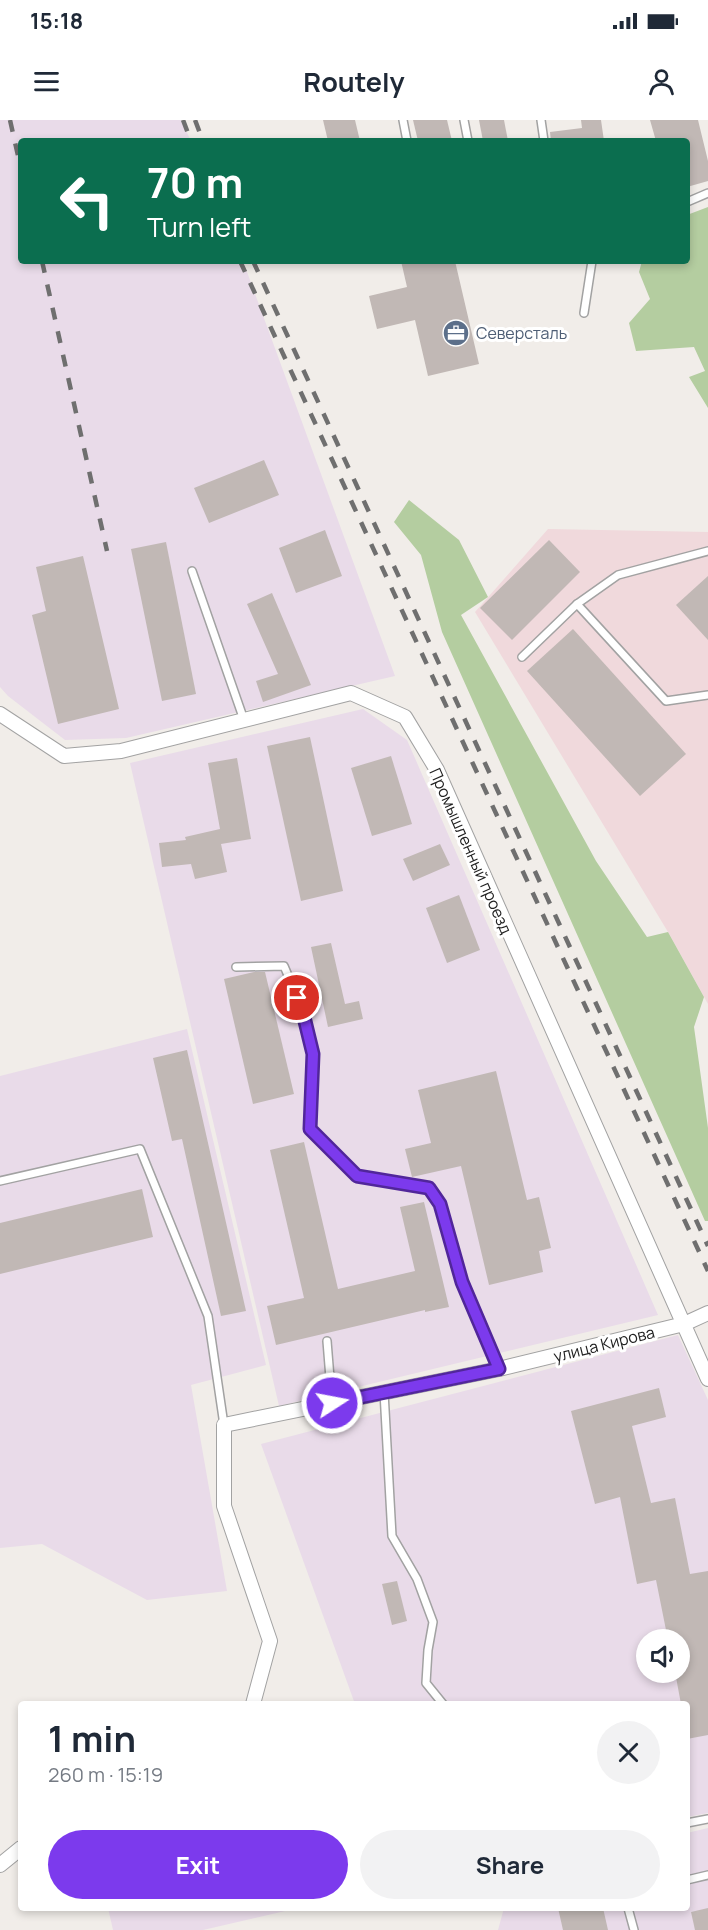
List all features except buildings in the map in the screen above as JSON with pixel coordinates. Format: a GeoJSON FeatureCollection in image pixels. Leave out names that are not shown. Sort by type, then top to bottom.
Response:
{"type":"FeatureCollection","features":[{"type":"Feature","properties":{"kind":"street","name":"Промышленный проезд"},"geometry":{"type":"LineString","coordinates":[[0,714],[64,756],[121,751],[351,693],[405,717],[437,770],[708,1379]]}},
{"type":"Feature","properties":{"kind":"street","name":"улица Кирова"},"geometry":{"type":"LineString","coordinates":[[224,1425],[499,1369],[684,1324],[708,1313]]}},
{"type":"Feature","properties":{"kind":"street"},"geometry":{"type":"LineString","coordinates":[[224,1425],[224,1506],[270,1641],[254,1701]]}},
{"type":"Feature","properties":{"kind":"street"},"geometry":{"type":"LineString","coordinates":[[0,1865],[18,1850]]}},
{"type":"Feature","properties":{"kind":"lane"},"geometry":{"type":"LineString","coordinates":[[403,120],[406,138]]}},
{"type":"Feature","properties":{"kind":"lane"},"geometry":{"type":"LineString","coordinates":[[464,120],[467,138]]}},
{"type":"Feature","properties":{"kind":"lane"},"geometry":{"type":"LineString","coordinates":[[541,120],[544,138]]}},
{"type":"Feature","properties":{"kind":"lane"},"geometry":{"type":"LineString","coordinates":[[690,201],[708,193]]}},
{"type":"Feature","properties":{"kind":"lane"},"geometry":{"type":"LineString","coordinates":[[584,313],[592,264]]}},
{"type":"Feature","properties":{"kind":"lane"},"geometry":{"type":"LineString","coordinates":[[522,657],[576,604],[618,575],[708,551]]}},
{"type":"Feature","properties":{"kind":"lane"},"geometry":{"type":"LineString","coordinates":[[192,570],[244,720]]}},
{"type":"Feature","properties":{"kind":"lane"},"geometry":{"type":"LineString","coordinates":[[576,604],[666,701],[708,695]]}},
{"type":"Feature","properties":{"kind":"lane"},"geometry":{"type":"LineString","coordinates":[[236,967],[284,966],[303,1013],[313,1054],[310,1129],[357,1176],[429,1188],[440,1204],[462,1282],[499,1369]]}},
{"type":"Feature","properties":{"kind":"lane"},"geometry":{"type":"LineString","coordinates":[[0,1181],[140,1149],[208,1316],[224,1425]]}},
{"type":"Feature","properties":{"kind":"lane"},"geometry":{"type":"LineString","coordinates":[[327,1341],[332,1403]]}},
{"type":"Feature","properties":{"kind":"lane"},"geometry":{"type":"LineString","coordinates":[[384,1392],[392,1536],[417,1579],[433,1622],[426,1683],[441,1701]]}},
{"type":"Feature","properties":{"kind":"lane"},"geometry":{"type":"LineString","coordinates":[[690,1822],[708,1818]]}},
{"type":"Feature","properties":{"kind":"lane"},"geometry":{"type":"LineString","coordinates":[[690,1879],[708,1875]]}},
{"type":"Feature","properties":{"kind":"lane"},"geometry":{"type":"LineString","coordinates":[[629,1911],[634,1930]]}},
{"type":"Feature","properties":{"kind":"shaded area"},"geometry":{"type":"Polygon","coordinates":[[[0,120],[181,120],[190,138],[18,138],[18,264],[244,264],[395,676],[126,738],[65,740],[8,696],[0,687],[0,120]]]}},
{"type":"Feature","properties":{"kind":"shaded area"},"geometry":{"type":"Polygon","coordinates":[[[548,529],[708,532],[708,1004],[668,932],[475,612],[548,529]]]}},
{"type":"Feature","properties":{"kind":"shaded area"},"geometry":{"type":"Polygon","coordinates":[[[363,709],[407,740],[658,1315],[279,1406],[130,763],[363,709]]]}},
{"type":"Feature","properties":{"kind":"shaded area"},"geometry":{"type":"Polygon","coordinates":[[[187,1029],[266,1365],[191,1385],[227,1591],[147,1600],[42,1544],[0,1548],[0,1076],[187,1029]]]}},
{"type":"Feature","properties":{"kind":"shaded area"},"geometry":{"type":"Polygon","coordinates":[[[678,1335],[708,1400],[708,1813],[690,1816],[690,1701],[354,1701],[261,1444],[678,1335]]]}},
{"type":"Feature","properties":{"kind":"shaded area"},"geometry":{"type":"Polygon","coordinates":[[[708,1828],[708,1930],[498,1930],[503,1911],[690,1911],[690,1832],[708,1828]]]}},
{"type":"Feature","properties":{"kind":"shaded area"},"geometry":{"type":"Polygon","coordinates":[[[109,1911],[285,1911],[203,1930],[113,1930],[109,1911]]]}},
{"type":"Feature","properties":{"kind":"green space"},"geometry":{"type":"Polygon","coordinates":[[[708,207],[708,408],[689,377],[705,371],[694,347],[636,351],[629,323],[650,299],[639,272],[641,264],[690,264],[690,214],[708,207]]]}},
{"type":"Feature","properties":{"kind":"green space"},"geometry":{"type":"Polygon","coordinates":[[[409,500],[459,540],[488,597],[461,615],[596,861],[647,937],[668,932],[704,997],[694,1027],[708,1128],[708,1221],[705,1221],[442,632],[421,555],[394,522],[409,500]]]}},
{"type":"Feature","properties":{"kind":"railway"},"geometry":{"type":"LineString","coordinates":[[10,120],[18,156]]}},
{"type":"Feature","properties":{"kind":"railway"},"geometry":{"type":"LineString","coordinates":[[183,120],[190,138]]}},
{"type":"Feature","properties":{"kind":"railway"},"geometry":{"type":"LineString","coordinates":[[195,120],[202,138]]}},
{"type":"Feature","properties":{"kind":"railway"},"geometry":{"type":"LineString","coordinates":[[43,264],[107,551]]}},
{"type":"Feature","properties":{"kind":"railway"},"geometry":{"type":"LineString","coordinates":[[241,264],[708,1271]]}},
{"type":"Feature","properties":{"kind":"railway"},"geometry":{"type":"LineString","coordinates":[[254,264],[708,1246]]}},
{"type":"Feature","properties":{"kind":"place","name":"Северсталь"},"geometry":{"type":"Point","coordinates":[456,333]}},
{"type":"Feature","properties":{"kind":"route"},"geometry":{"type":"LineString","coordinates":[[297,998],[313,1054],[310,1129],[357,1176],[429,1188],[440,1204],[462,1282],[499,1369],[332,1403]]}}]}
